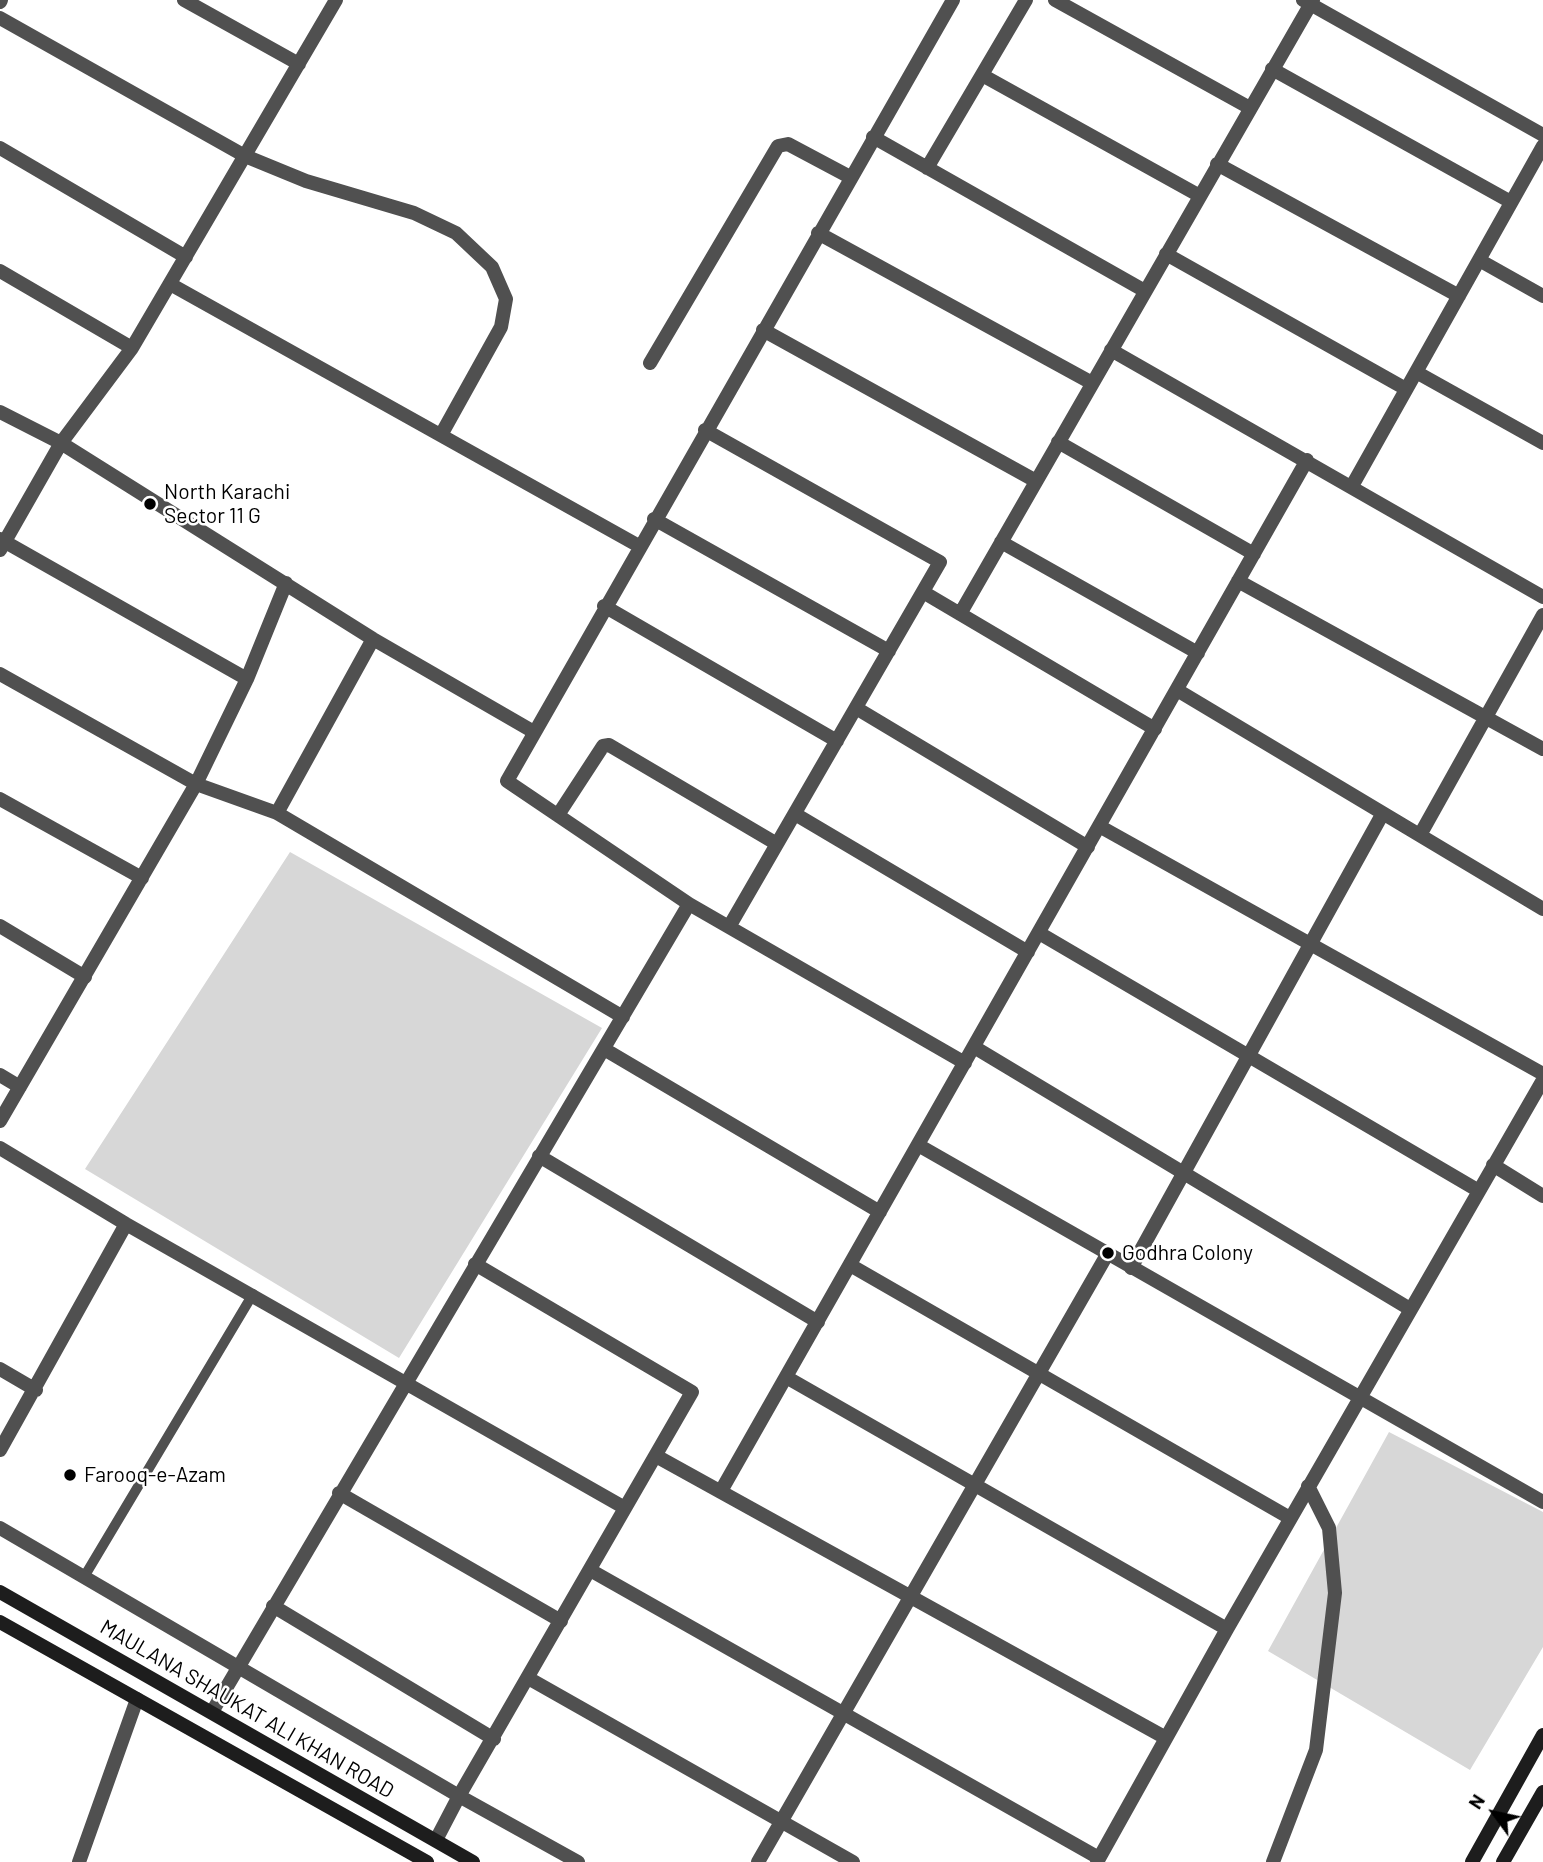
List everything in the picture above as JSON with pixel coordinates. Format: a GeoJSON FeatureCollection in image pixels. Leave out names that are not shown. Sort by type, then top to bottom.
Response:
{"type":"FeatureCollection","features":[{"type":"Feature","properties":{"kind":"main road","name":"MAULANA SHAUKAT ALI KHAN ROAD"},"geometry":{"type":"LineString","coordinates":[[0,1592],[474,1862]]}},
{"type":"Feature","properties":{"kind":"main road","name":"MAULANA SHAUKAT ALI KHAN ROAD"},"geometry":{"type":"LineString","coordinates":[[0,1622],[427,1862]]}},
{"type":"Feature","properties":{"kind":"main road"},"geometry":{"type":"LineString","coordinates":[[1472,1862],[1543,1735]]}},
{"type":"Feature","properties":{"kind":"main road"},"geometry":{"type":"LineString","coordinates":[[1503,1862],[1543,1792]]}},
{"type":"Feature","properties":{"kind":"street"},"geometry":{"type":"LineString","coordinates":[[184,0],[299,64]]}},
{"type":"Feature","properties":{"kind":"street"},"geometry":{"type":"LineString","coordinates":[[247,679],[2,544],[61,443],[132,348],[336,0]]}},
{"type":"Feature","properties":{"kind":"street"},"geometry":{"type":"LineString","coordinates":[[953,0],[604,606],[507,781],[689,904],[965,1063]]}},
{"type":"Feature","properties":{"kind":"street"},"geometry":{"type":"LineString","coordinates":[[927,168],[1026,0]]}},
{"type":"Feature","properties":{"kind":"street"},"geometry":{"type":"LineString","coordinates":[[1055,0],[1250,108]]}},
{"type":"Feature","properties":{"kind":"street"},"geometry":{"type":"LineString","coordinates":[[960,614],[1309,1],[1543,135]]}},
{"type":"Feature","properties":{"kind":"street"},"geometry":{"type":"LineString","coordinates":[[0,18],[245,156],[306,180],[414,213],[456,233],[492,267],[506,299],[501,327],[441,435]]}},
{"type":"Feature","properties":{"kind":"street"},"geometry":{"type":"LineString","coordinates":[[1272,69],[1511,202]]}},
{"type":"Feature","properties":{"kind":"street"},"geometry":{"type":"LineString","coordinates":[[982,75],[1200,196]]}},
{"type":"Feature","properties":{"kind":"street"},"geometry":{"type":"LineString","coordinates":[[873,137],[1145,291]]}},
{"type":"Feature","properties":{"kind":"street"},"geometry":{"type":"LineString","coordinates":[[650,363],[778,146],[788,144],[850,177]]}},
{"type":"Feature","properties":{"kind":"street"},"geometry":{"type":"LineString","coordinates":[[1352,486],[1543,146]]}},
{"type":"Feature","properties":{"kind":"street"},"geometry":{"type":"LineString","coordinates":[[0,148],[186,257]]}},
{"type":"Feature","properties":{"kind":"street"},"geometry":{"type":"LineString","coordinates":[[1217,164],[1459,296]]}},
{"type":"Feature","properties":{"kind":"street"},"geometry":{"type":"LineString","coordinates":[[818,233],[1092,383]]}},
{"type":"Feature","properties":{"kind":"street"},"geometry":{"type":"LineString","coordinates":[[1166,254],[1406,389]]}},
{"type":"Feature","properties":{"kind":"street"},"geometry":{"type":"LineString","coordinates":[[1479,260],[1543,296]]}},
{"type":"Feature","properties":{"kind":"street"},"geometry":{"type":"LineString","coordinates":[[0,271],[132,348]]}},
{"type":"Feature","properties":{"kind":"street"},"geometry":{"type":"LineString","coordinates":[[170,284],[639,546]]}},
{"type":"Feature","properties":{"kind":"street"},"geometry":{"type":"LineString","coordinates":[[762,330],[1036,481]]}},
{"type":"Feature","properties":{"kind":"street"},"geometry":{"type":"LineString","coordinates":[[1111,350],[1543,597]]}},
{"type":"Feature","properties":{"kind":"street"},"geometry":{"type":"LineString","coordinates":[[1416,372],[1543,443]]}},
{"type":"Feature","properties":{"kind":"street"},"geometry":{"type":"LineString","coordinates":[[0,412],[61,443],[373,639],[534,732]]}},
{"type":"Feature","properties":{"kind":"street"},"geometry":{"type":"LineString","coordinates":[[705,430],[940,562],[729,927]]}},
{"type":"Feature","properties":{"kind":"street"},"geometry":{"type":"LineString","coordinates":[[1058,442],[1254,554]]}},
{"type":"Feature","properties":{"kind":"street"},"geometry":{"type":"LineString","coordinates":[[721,1491],[1307,460]]}},
{"type":"Feature","properties":{"kind":"street"},"geometry":{"type":"LineString","coordinates":[[654,519],[889,651]]}},
{"type":"Feature","properties":{"kind":"street"},"geometry":{"type":"LineString","coordinates":[[1001,542],[1198,653]]}},
{"type":"Feature","properties":{"kind":"street"},"geometry":{"type":"LineString","coordinates":[[1238,581],[1543,749]]}},
{"type":"Feature","properties":{"kind":"street"},"geometry":{"type":"LineString","coordinates":[[0,1121],[196,784],[247,679],[286,583]]}},
{"type":"Feature","properties":{"kind":"street"},"geometry":{"type":"LineString","coordinates":[[923,592],[1155,729]]}},
{"type":"Feature","properties":{"kind":"street"},"geometry":{"type":"LineString","coordinates":[[604,606],[837,741]]}},
{"type":"Feature","properties":{"kind":"street"},"geometry":{"type":"LineString","coordinates":[[1419,835],[1543,615]]}},
{"type":"Feature","properties":{"kind":"street"},"geometry":{"type":"LineString","coordinates":[[277,813],[373,639]]}},
{"type":"Feature","properties":{"kind":"street"},"geometry":{"type":"LineString","coordinates":[[0,674],[196,784],[277,813],[623,1017]]}},
{"type":"Feature","properties":{"kind":"street"},"geometry":{"type":"LineString","coordinates":[[1177,690],[1543,909]]}},
{"type":"Feature","properties":{"kind":"street"},"geometry":{"type":"LineString","coordinates":[[856,708],[1088,847]]}},
{"type":"Feature","properties":{"kind":"street"},"geometry":{"type":"LineString","coordinates":[[558,816],[603,746],[609,745],[777,844]]}},
{"type":"Feature","properties":{"kind":"street"},"geometry":{"type":"LineString","coordinates":[[0,799],[142,878]]}},
{"type":"Feature","properties":{"kind":"street"},"geometry":{"type":"LineString","coordinates":[[1131,1268],[1382,813]]}},
{"type":"Feature","properties":{"kind":"street"},"geometry":{"type":"LineString","coordinates":[[795,814],[1028,952]]}},
{"type":"Feature","properties":{"kind":"street"},"geometry":{"type":"LineString","coordinates":[[1099,826],[1543,1074]]}},
{"type":"Feature","properties":{"kind":"street"},"geometry":{"type":"LineString","coordinates":[[212,1712],[689,904]]}},
{"type":"Feature","properties":{"kind":"street"},"geometry":{"type":"LineString","coordinates":[[0,926],[85,976]]}},
{"type":"Feature","properties":{"kind":"street"},"geometry":{"type":"LineString","coordinates":[[1039,933],[1479,1191]]}},
{"type":"Feature","properties":{"kind":"street"},"geometry":{"type":"LineString","coordinates":[[974,1046],[1410,1309]]}},
{"type":"Feature","properties":{"kind":"street"},"geometry":{"type":"LineString","coordinates":[[604,1049],[880,1212]]}},
{"type":"Feature","properties":{"kind":"street"},"geometry":{"type":"LineString","coordinates":[[0,1075],[20,1087]]}},
{"type":"Feature","properties":{"kind":"street"},"geometry":{"type":"LineString","coordinates":[[590,1570],[1098,1860],[1308,1486],[1543,1080]]}},
{"type":"Feature","properties":{"kind":"street"},"geometry":{"type":"LineString","coordinates":[[918,1145],[1543,1502]]}},
{"type":"Feature","properties":{"kind":"street"},"geometry":{"type":"LineString","coordinates":[[0,1148],[126,1224],[625,1508]]}},
{"type":"Feature","properties":{"kind":"street"},"geometry":{"type":"LineString","coordinates":[[539,1156],[818,1322]]}},
{"type":"Feature","properties":{"kind":"street"},"geometry":{"type":"LineString","coordinates":[[1493,1165],[1543,1196]]}},
{"type":"Feature","properties":{"kind":"street"},"geometry":{"type":"LineString","coordinates":[[0,1450],[36,1390],[126,1224]]}},
{"type":"Feature","properties":{"kind":"street"},"geometry":{"type":"LineString","coordinates":[[758,1862],[1108,1253]]}},
{"type":"Feature","properties":{"kind":"street"},"geometry":{"type":"LineString","coordinates":[[436,1840],[458,1796],[494,1739],[692,1392],[475,1264]]}},
{"type":"Feature","properties":{"kind":"street"},"geometry":{"type":"LineString","coordinates":[[850,1265],[1290,1518]]}},
{"type":"Feature","properties":{"kind":"street"},"geometry":{"type":"LineString","coordinates":[[0,1369],[36,1390]]}},
{"type":"Feature","properties":{"kind":"street"},"geometry":{"type":"LineString","coordinates":[[786,1377],[1227,1629]]}},
{"type":"Feature","properties":{"kind":"street"},"geometry":{"type":"LineString","coordinates":[[656,1455],[1166,1738]]}},
{"type":"Feature","properties":{"kind":"street"},"geometry":{"type":"LineString","coordinates":[[1273,1862],[1316,1750],[1335,1593],[1329,1528],[1308,1486]]}},
{"type":"Feature","properties":{"kind":"street"},"geometry":{"type":"LineString","coordinates":[[340,1493],[561,1621]]}},
{"type":"Feature","properties":{"kind":"street"},"geometry":{"type":"LineString","coordinates":[[0,1528],[458,1796],[578,1862]]}},
{"type":"Feature","properties":{"kind":"street"},"geometry":{"type":"LineString","coordinates":[[273,1606],[494,1739]]}},
{"type":"Feature","properties":{"kind":"street"},"geometry":{"type":"LineString","coordinates":[[528,1678],[853,1862]]}},
{"type":"Feature","properties":{"kind":"street"},"geometry":{"type":"LineString","coordinates":[[79,1862],[137,1699]]}},
{"type":"Feature","properties":{"kind":"lane"},"geometry":{"type":"LineString","coordinates":[[84,1577],[253,1294]]}},
{"type":"Feature","properties":{"kind":"shaded area"},"geometry":{"type":"Polygon","coordinates":[[[290,852],[602,1028],[399,1358],[85,1169],[290,852]]]}},
{"type":"Feature","properties":{"kind":"shaded area"},"geometry":{"type":"Polygon","coordinates":[[[1389,1432],[1543,1512],[1543,1647],[1470,1770],[1268,1651],[1389,1432]]]}},
{"type":"Feature","properties":{"kind":"place","name":"North Karachi Sector 11 G"},"geometry":{"type":"Point","coordinates":[150,504]}},
{"type":"Feature","properties":{"kind":"place","name":"Godhra Colony"},"geometry":{"type":"Point","coordinates":[1108,1253]}},
{"type":"Feature","properties":{"kind":"place","name":"Farooq-e-Azam"},"geometry":{"type":"Point","coordinates":[70,1475]}}]}
